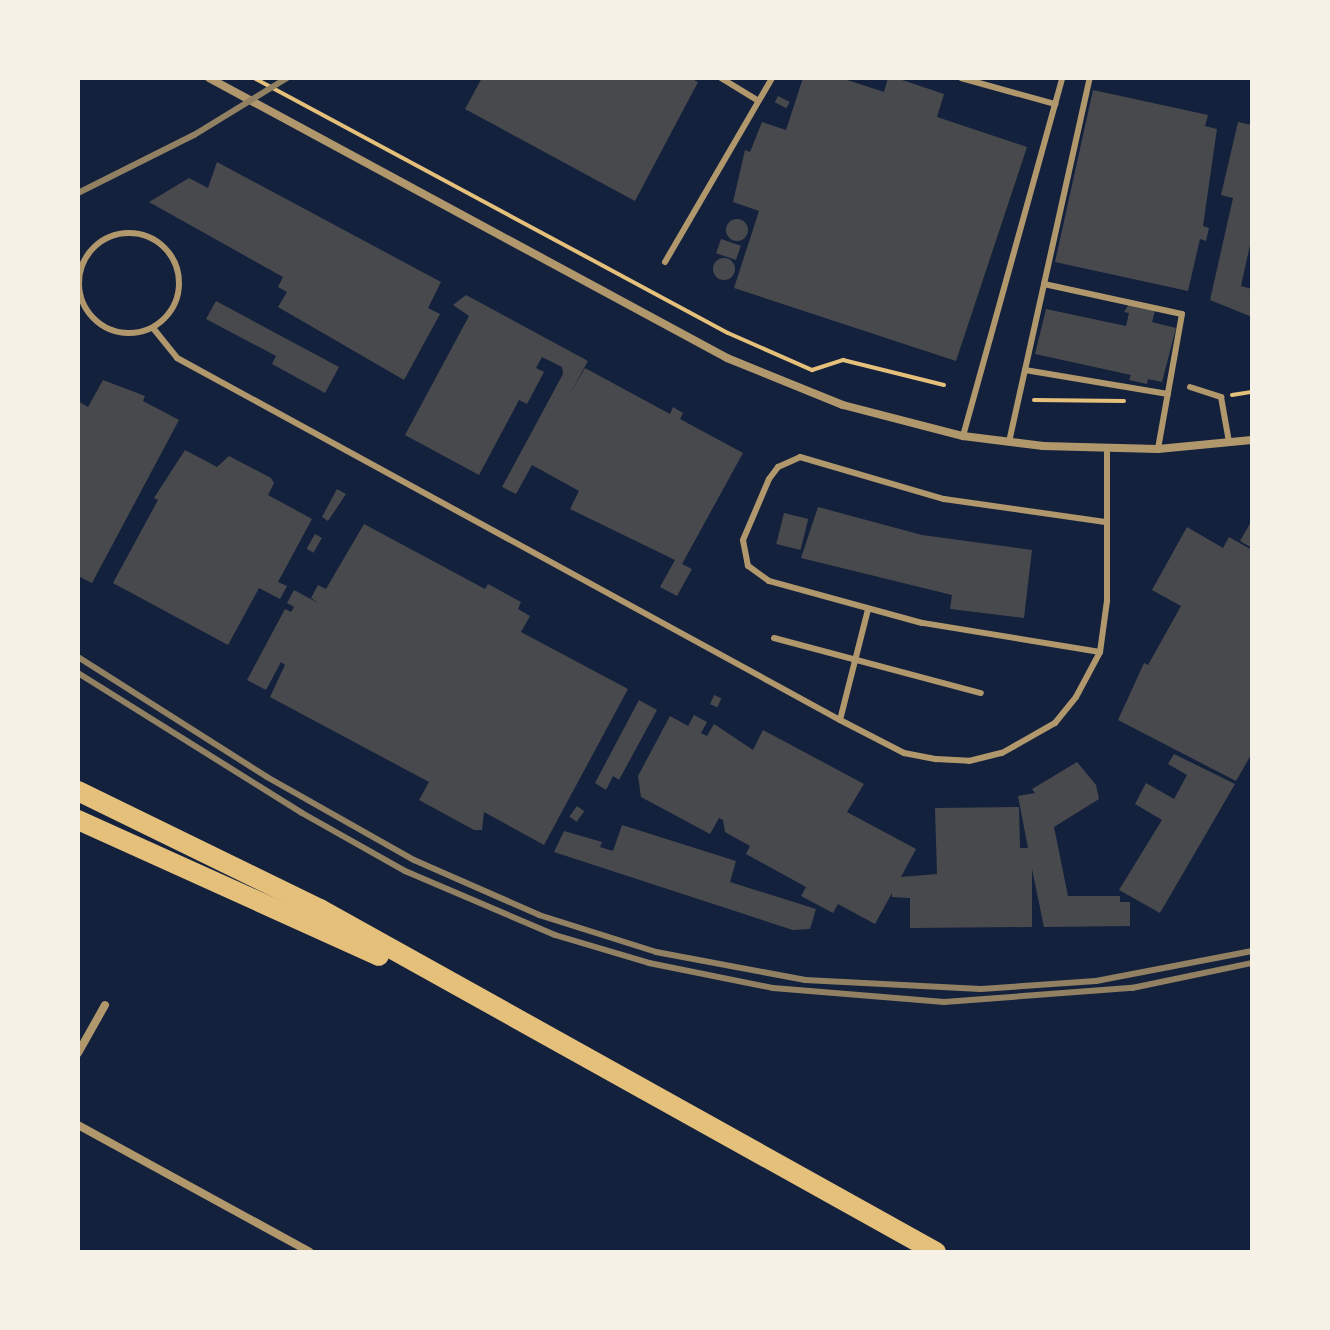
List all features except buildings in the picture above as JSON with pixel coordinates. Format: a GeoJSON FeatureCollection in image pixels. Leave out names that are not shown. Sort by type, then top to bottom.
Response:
{"type":"FeatureCollection","features":[{"type":"Feature","properties":{"kind":"main road"},"geometry":{"type":"LineString","coordinates":[[78,791],[320,909],[936,1252]]}},
{"type":"Feature","properties":{"kind":"main road"},"geometry":{"type":"LineString","coordinates":[[78,820],[499,1010]]}},
{"type":"Feature","properties":{"kind":"street"},"geometry":{"type":"LineString","coordinates":[[209,78],[727,358],[843,405],[963,436],[1009,442],[1107,450],[1158,449],[1252,440]]}},
{"type":"Feature","properties":{"kind":"street"},"geometry":{"type":"LineString","coordinates":[[78,1053],[105,1005]]}},
{"type":"Feature","properties":{"kind":"street"},"geometry":{"type":"LineString","coordinates":[[78,1125],[310,1252]]}},
{"type":"Feature","properties":{"kind":"lane"},"geometry":{"type":"LineString","coordinates":[[721,78],[757,100]]}},
{"type":"Feature","properties":{"kind":"lane"},"geometry":{"type":"LineString","coordinates":[[665,262],[772,78]]}},
{"type":"Feature","properties":{"kind":"lane"},"geometry":{"type":"LineString","coordinates":[[961,78],[1055,104]]}},
{"type":"Feature","properties":{"kind":"lane"},"geometry":{"type":"LineString","coordinates":[[963,436],[1062,78]]}},
{"type":"Feature","properties":{"kind":"lane"},"geometry":{"type":"LineString","coordinates":[[1009,442],[1090,78]]}},
{"type":"Feature","properties":{"kind":"lane"},"geometry":{"type":"LineString","coordinates":[[140,234],[169,253],[179,288],[170,311],[153,328],[119,333],[87,313],[80,297],[81,266],[106,238],[140,234]]}},
{"type":"Feature","properties":{"kind":"lane"},"geometry":{"type":"LineString","coordinates":[[1044,284],[1180,311],[1183,317],[1158,449]]}},
{"type":"Feature","properties":{"kind":"lane"},"geometry":{"type":"LineString","coordinates":[[153,328],[177,358],[904,753],[969,761],[1002,753],[1055,723],[1076,697],[1100,652],[1107,601],[1107,450]]}},
{"type":"Feature","properties":{"kind":"lane"},"geometry":{"type":"LineString","coordinates":[[1025,370],[1168,394]]}},
{"type":"Feature","properties":{"kind":"lane"},"geometry":{"type":"LineString","coordinates":[[1190,387],[1221,397],[1229,442]]}},
{"type":"Feature","properties":{"kind":"lane"},"geometry":{"type":"LineString","coordinates":[[1100,652],[922,623],[769,581],[748,566],[743,540],[769,479],[788,461],[823,462],[944,499],[1105,522]]}},
{"type":"Feature","properties":{"kind":"lane"},"geometry":{"type":"LineString","coordinates":[[840,720],[868,609]]}},
{"type":"Feature","properties":{"kind":"lane"},"geometry":{"type":"LineString","coordinates":[[774,638],[981,693]]}},
{"type":"Feature","properties":{"kind":"path"},"geometry":{"type":"LineString","coordinates":[[254,78],[728,333],[812,370],[843,360],[944,385]]}},
{"type":"Feature","properties":{"kind":"railway"},"geometry":{"type":"LineString","coordinates":[[78,193],[194,135],[287,78]]}},
{"type":"Feature","properties":{"kind":"railway"},"geometry":{"type":"LineString","coordinates":[[78,657],[267,777],[414,860],[539,915],[656,952],[805,980],[981,989],[1096,981],[1252,951]]}},
{"type":"Feature","properties":{"kind":"railway"},"geometry":{"type":"LineString","coordinates":[[78,673],[302,813],[405,871],[555,935],[649,963],[773,988],[944,1002],[1132,988],[1252,963]]}}]}
